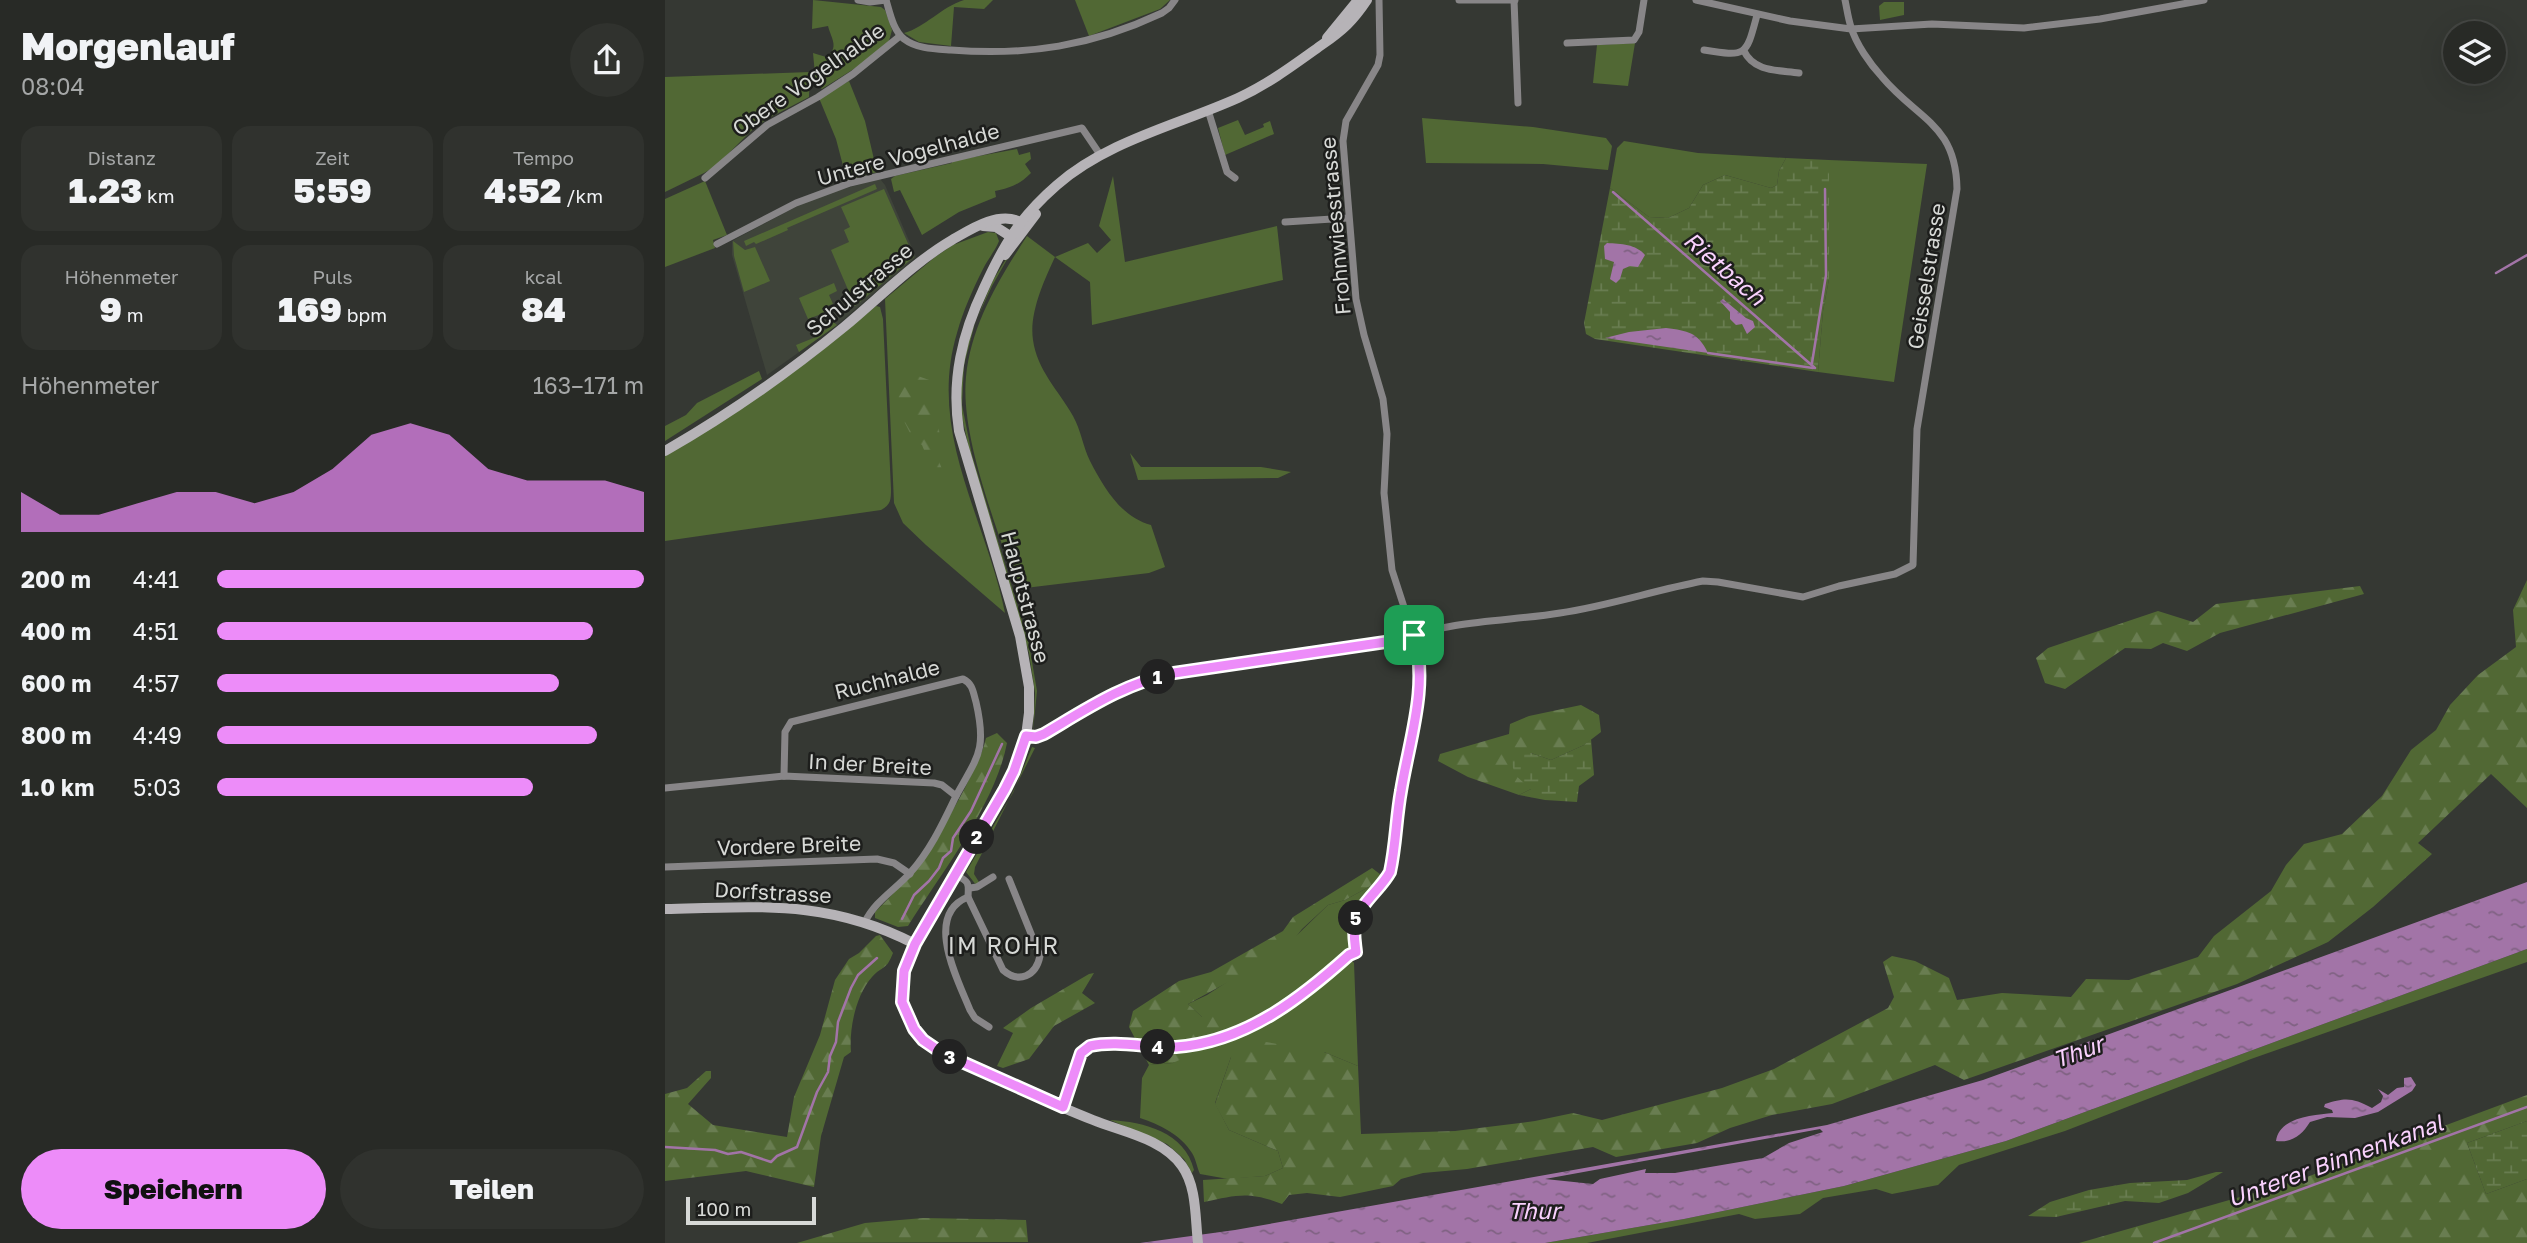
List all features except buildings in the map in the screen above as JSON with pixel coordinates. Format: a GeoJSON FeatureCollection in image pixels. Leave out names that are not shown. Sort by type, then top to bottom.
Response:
{"type":"FeatureCollection","features":[{"type":"Feature","properties":{"kind":"main road","name":"Hauptstrasse"},"geometry":{"type":"LineString","coordinates":[[1323,44],[1358,0]]}},
{"type":"Feature","properties":{"kind":"main road","name":"Hauptstrasse"},"geometry":{"type":"LineString","coordinates":[[1063,1107],[942,1053],[923,1040],[914,1029],[904,1008],[902,993],[904,971],[915,944],[1009,780],[1026,736],[1030,699],[1024,653],[970,471],[956,410],[962,344],[986,282],[1018,231],[1058,184],[1101,156],[1135,139],[1268,83],[1350,25],[1367,0]]}},
{"type":"Feature","properties":{"kind":"main road","name":"Schulstrasse"},"geometry":{"type":"LineString","coordinates":[[665,451],[769,385],[936,250],[999,219],[1013,219],[1018,231]]}},
{"type":"Feature","properties":{"kind":"main road"},"geometry":{"type":"LineString","coordinates":[[976,228],[996,227],[1018,231]]}},
{"type":"Feature","properties":{"kind":"main road","name":"Dorfstrasse"},"geometry":{"type":"LineString","coordinates":[[665,909],[790,908],[821,911],[865,922],[915,944]]}},
{"type":"Feature","properties":{"kind":"main road"},"geometry":{"type":"LineString","coordinates":[[1063,1107],[1163,1148],[1176,1159],[1186,1172],[1191,1188],[1198,1243]]}},
{"type":"Feature","properties":{"kind":"street"},"geometry":{"type":"LineString","coordinates":[[858,0],[886,0],[900,36],[913,44],[931,48],[1000,53],[1047,48],[1096,38],[1161,13],[1175,0]]}},
{"type":"Feature","properties":{"kind":"street","name":"Frohnwiesstrasse"},"geometry":{"type":"LineString","coordinates":[[1063,1107],[1081,1053],[1090,1046],[1192,1045],[1235,1032],[1284,1009],[1356,952],[1356,918],[1384,884],[1392,864],[1400,793],[1418,695],[1417,653],[1414,635],[1392,570],[1384,493],[1387,434],[1383,399],[1356,299],[1343,149],[1344,127],[1378,65],[1379,0]]}},
{"type":"Feature","properties":{"kind":"street"},"geometry":{"type":"LineString","coordinates":[[1459,0],[1515,0],[1518,103]]}},
{"type":"Feature","properties":{"kind":"street"},"geometry":{"type":"LineString","coordinates":[[1567,43],[1634,40],[1639,32],[1644,0]]}},
{"type":"Feature","properties":{"kind":"street"},"geometry":{"type":"LineString","coordinates":[[1696,0],[1757,15],[1851,29],[1922,24],[2024,27],[2100,19],[2204,0]]}},
{"type":"Feature","properties":{"kind":"street","name":"Geisselstrasse"},"geometry":{"type":"LineString","coordinates":[[1414,635],[1448,627],[1562,613],[1703,581],[1803,597],[1895,574],[1913,565],[1917,429],[1954,214],[1957,170],[1946,138],[1884,80],[1871,64],[1851,29],[1845,0]]}},
{"type":"Feature","properties":{"kind":"street"},"geometry":{"type":"LineString","coordinates":[[1704,50],[1731,54],[1744,51],[1749,45],[1757,15]]}},
{"type":"Feature","properties":{"kind":"street","name":"Obere Vogelhalde"},"geometry":{"type":"LineString","coordinates":[[705,178],[767,125],[853,74],[900,36]]}},
{"type":"Feature","properties":{"kind":"street"},"geometry":{"type":"LineString","coordinates":[[1744,51],[1752,63],[1759,67],[1799,73]]}},
{"type":"Feature","properties":{"kind":"street"},"geometry":{"type":"LineString","coordinates":[[1208,110],[1227,173],[1235,177]]}},
{"type":"Feature","properties":{"kind":"street","name":"Untere Vogelhalde"},"geometry":{"type":"LineString","coordinates":[[717,244],[796,203],[850,183],[1082,128],[1101,156]]}},
{"type":"Feature","properties":{"kind":"street"},"geometry":{"type":"LineString","coordinates":[[1285,222],[1348,218]]}},
{"type":"Feature","properties":{"kind":"street"},"geometry":{"type":"LineString","coordinates":[[1026,736],[1044,734],[1116,691],[1148,679],[1406,639],[1414,635]]}},
{"type":"Feature","properties":{"kind":"street","name":"Ruchhalde"},"geometry":{"type":"LineString","coordinates":[[784,776],[785,732],[793,721],[963,680],[968,682],[972,689],[982,737],[978,755],[956,796]]}},
{"type":"Feature","properties":{"kind":"street","name":"In der Breite"},"geometry":{"type":"LineString","coordinates":[[665,788],[784,776],[942,785],[956,796],[925,856],[874,908],[865,922]]}},
{"type":"Feature","properties":{"kind":"street","name":"Vordere Breite"},"geometry":{"type":"LineString","coordinates":[[665,867],[877,859],[894,863],[910,874]]}},
{"type":"Feature","properties":{"kind":"street"},"geometry":{"type":"LineString","coordinates":[[955,874],[965,880],[970,888],[968,897],[1003,970],[1013,977],[1026,977],[1036,969],[1040,956],[1009,879]]}},
{"type":"Feature","properties":{"kind":"street"},"geometry":{"type":"LineString","coordinates":[[970,888],[981,886],[993,877]]}},
{"type":"Feature","properties":{"kind":"street"},"geometry":{"type":"LineString","coordinates":[[968,897],[954,906],[949,915],[946,928],[947,950],[970,1010],[975,1018],[989,1027]]}},
{"type":"Feature","properties":{"kind":"shaded area"},"geometry":{"type":"Polygon","coordinates":[[[880,179],[916,257],[837,325],[767,375],[732,255],[732,241],[799,205],[832,192],[880,179]]]}},
{"type":"Feature","properties":{"kind":"green space"},"geometry":{"type":"Polygon","coordinates":[[[813,0],[881,7],[885,10],[892,30],[889,41],[860,65],[822,89],[816,85],[813,53],[826,57],[834,46],[828,26],[812,29],[813,0]]]}},
{"type":"Feature","properties":{"kind":"green space"},"geometry":{"type":"Polygon","coordinates":[[[964,0],[993,0],[984,9],[954,7],[951,46],[919,42],[904,33],[948,7],[964,0]]]}},
{"type":"Feature","properties":{"kind":"green space"},"geometry":{"type":"Polygon","coordinates":[[[1075,0],[1170,0],[1160,9],[1089,36],[1075,0]]]}},
{"type":"Feature","properties":{"kind":"green space"},"geometry":{"type":"Polygon","coordinates":[[[1884,2],[1904,2],[1904,15],[1880,20],[1879,6],[1884,2]]]}},
{"type":"Feature","properties":{"kind":"green space"},"geometry":{"type":"Polygon","coordinates":[[[1635,43],[1628,86],[1593,83],[1597,45],[1635,43]]]}},
{"type":"Feature","properties":{"kind":"green space"},"geometry":{"type":"Polygon","coordinates":[[[810,72],[809,97],[767,119],[716,166],[665,192],[665,77],[810,72]]]}},
{"type":"Feature","properties":{"kind":"green space"},"geometry":{"type":"Polygon","coordinates":[[[849,81],[865,121],[877,172],[847,181],[836,139],[819,98],[849,81]]]}},
{"type":"Feature","properties":{"kind":"green space"},"geometry":{"type":"Polygon","coordinates":[[[1422,118],[1533,127],[1606,138],[1612,146],[1608,170],[1543,164],[1426,163],[1422,118]]]}},
{"type":"Feature","properties":{"kind":"green space"},"geometry":{"type":"Polygon","coordinates":[[[1238,120],[1245,135],[1264,127],[1263,124],[1270,121],[1274,134],[1225,155],[1218,128],[1238,120]]]}},
{"type":"Feature","properties":{"kind":"green space"},"geometry":{"type":"Polygon","coordinates":[[[1624,141],[1698,153],[1786,158],[1779,171],[1777,185],[1771,188],[1725,175],[1703,185],[1689,208],[1668,218],[1649,217],[1610,188],[1617,148],[1624,141]]]}},
{"type":"Feature","properties":{"kind":"green space"},"geometry":{"type":"Polygon","coordinates":[[[1017,149],[1019,155],[1030,152],[1031,159],[1025,164],[1031,173],[1027,177],[1015,185],[995,191],[996,197],[959,212],[922,235],[900,190],[894,192],[891,179],[895,176],[952,161],[1017,149]]]}},
{"type":"Feature","properties":{"kind":"green space"},"geometry":{"type":"Polygon","coordinates":[[[1786,158],[1829,160],[1829,279],[1823,311],[1818,372],[1595,339],[1586,334],[1584,323],[1610,188],[1649,217],[1668,218],[1689,208],[1703,185],[1725,175],[1771,188],[1777,185],[1779,171],[1786,158]]]}},
{"type":"Feature","properties":{"kind":"green space"},"geometry":{"type":"Polygon","coordinates":[[[1829,160],[1927,164],[1894,382],[1818,372],[1823,311],[1829,279],[1829,160]]]}},
{"type":"Feature","properties":{"kind":"green space"},"geometry":{"type":"Polygon","coordinates":[[[1113,176],[1125,262],[1277,226],[1283,280],[1092,325],[1090,282],[1055,257],[1088,243],[1097,253],[1111,240],[1099,226],[1113,176]]]}},
{"type":"Feature","properties":{"kind":"green space"},"geometry":{"type":"Polygon","coordinates":[[[705,181],[727,235],[713,240],[715,248],[665,267],[665,199],[705,181]]]}},
{"type":"Feature","properties":{"kind":"green space"},"geometry":{"type":"Polygon","coordinates":[[[875,184],[877,189],[756,244],[754,242],[746,246],[744,241],[875,184]]]}},
{"type":"Feature","properties":{"kind":"green space"},"geometry":{"type":"Polygon","coordinates":[[[884,189],[914,257],[855,306],[831,250],[849,242],[844,230],[850,227],[841,207],[884,189]]]}},
{"type":"Feature","properties":{"kind":"green space"},"geometry":{"type":"Polygon","coordinates":[[[988,232],[996,233],[999,241],[985,265],[959,325],[950,370],[949,406],[963,475],[1005,613],[903,523],[894,503],[885,299],[953,245],[988,232]]]}},
{"type":"Feature","properties":{"kind":"green space"},"geometry":{"type":"Polygon","coordinates":[[[1027,236],[1055,257],[1035,308],[1032,330],[1035,351],[1044,371],[1076,421],[1088,456],[1101,481],[1122,508],[1140,521],[1151,525],[1165,567],[1149,573],[1017,589],[974,455],[966,401],[966,377],[980,321],[1006,269],[1027,236]]]}},
{"type":"Feature","properties":{"kind":"green space"},"geometry":{"type":"Polygon","coordinates":[[[1018,240],[992,286],[977,318],[993,280],[1018,240]]]}},
{"type":"Feature","properties":{"kind":"green space"},"geometry":{"type":"Polygon","coordinates":[[[733,241],[745,250],[755,247],[770,281],[744,292],[734,256],[733,241]]]}},
{"type":"Feature","properties":{"kind":"green space"},"geometry":{"type":"Polygon","coordinates":[[[834,283],[837,291],[829,295],[833,304],[827,306],[829,311],[808,319],[799,298],[834,283]]]}},
{"type":"Feature","properties":{"kind":"green space"},"geometry":{"type":"Polygon","coordinates":[[[876,306],[880,307],[883,319],[891,489],[889,504],[881,510],[665,541],[665,455],[810,360],[876,306]]]}},
{"type":"Feature","properties":{"kind":"green space"},"geometry":{"type":"Polygon","coordinates":[[[831,320],[837,325],[799,352],[796,345],[816,337],[816,334],[827,329],[825,323],[831,320]]]}},
{"type":"Feature","properties":{"kind":"green space"},"geometry":{"type":"Polygon","coordinates":[[[975,324],[964,365],[962,405],[972,455],[1029,644],[1037,691],[1033,731],[1035,693],[1029,653],[970,453],[962,417],[961,376],[969,338],[975,324]]]}},
{"type":"Feature","properties":{"kind":"green space"},"geometry":{"type":"Polygon","coordinates":[[[759,371],[762,379],[665,441],[665,426],[686,415],[697,403],[759,371]]]}},
{"type":"Feature","properties":{"kind":"green space"},"geometry":{"type":"Polygon","coordinates":[[[915,375],[932,381],[942,451],[938,459],[950,489],[939,486],[922,445],[914,441],[901,415],[894,377],[915,375]]]}},
{"type":"Feature","properties":{"kind":"green space"},"geometry":{"type":"Polygon","coordinates":[[[1130,453],[1141,467],[1261,467],[1291,472],[1278,478],[1138,480],[1130,453]]]}},
{"type":"Feature","properties":{"kind":"green space"},"geometry":{"type":"Polygon","coordinates":[[[2527,580],[2527,808],[2491,774],[2418,843],[2432,854],[2373,907],[2328,942],[2237,984],[1964,1080],[1935,1065],[1832,1104],[1772,1115],[1730,1128],[1697,1143],[1616,1157],[1593,1147],[1467,1169],[1423,1173],[1401,1179],[1393,1186],[1340,1197],[1307,1193],[1289,1195],[1282,1204],[1261,1197],[1243,1196],[1204,1202],[1203,1180],[1265,1176],[1283,1168],[1278,1151],[1229,1130],[1215,1104],[1231,1057],[1254,1040],[1324,1052],[1358,1066],[1361,1134],[1455,1131],[1535,1121],[1573,1113],[1602,1120],[1722,1088],[1774,1069],[1888,1008],[1894,997],[1883,962],[1892,956],[1915,961],[1949,978],[1957,1000],[2002,993],[2071,997],[2086,979],[2129,980],[2198,957],[2214,936],[2271,891],[2286,865],[2304,844],[2342,834],[2382,796],[2411,750],[2436,730],[2450,705],[2478,675],[2516,647],[2513,610],[2527,580]]]}},
{"type":"Feature","properties":{"kind":"green space"},"geometry":{"type":"Polygon","coordinates":[[[2360,586],[2364,594],[2220,633],[2187,651],[2163,643],[2151,649],[2125,648],[2065,689],[2045,683],[2036,658],[2048,648],[2158,611],[2193,622],[2216,604],[2360,586]]]}},
{"type":"Feature","properties":{"kind":"green space"},"geometry":{"type":"Polygon","coordinates":[[[1581,705],[1599,715],[1601,732],[1584,745],[1551,760],[1531,753],[1531,789],[1519,795],[1468,777],[1438,761],[1440,754],[1509,734],[1510,724],[1529,716],[1581,705]]]}},
{"type":"Feature","properties":{"kind":"green space"},"geometry":{"type":"Polygon","coordinates":[[[997,733],[1007,743],[1001,766],[979,814],[951,861],[908,926],[898,927],[875,918],[875,912],[902,884],[936,838],[965,788],[986,738],[997,733]]]}},
{"type":"Feature","properties":{"kind":"green space"},"geometry":{"type":"Polygon","coordinates":[[[1591,739],[1594,775],[1579,786],[1577,802],[1519,795],[1531,789],[1515,775],[1510,757],[1531,753],[1551,760],[1591,739]]]}},
{"type":"Feature","properties":{"kind":"green space"},"geometry":{"type":"Polygon","coordinates":[[[1032,747],[1035,748],[1016,785],[1032,747]]]}},
{"type":"Feature","properties":{"kind":"green space"},"geometry":{"type":"Polygon","coordinates":[[[1008,801],[975,867],[974,874],[979,882],[976,885],[966,872],[1008,801]]]}},
{"type":"Feature","properties":{"kind":"green space"},"geometry":{"type":"Polygon","coordinates":[[[1372,868],[1385,878],[1345,900],[1328,905],[1302,929],[1285,951],[1188,1004],[1202,1017],[1222,1009],[1249,1025],[1206,1038],[1194,1053],[1173,1063],[1149,1065],[1129,1027],[1133,1011],[1179,981],[1211,972],[1283,931],[1293,917],[1372,868]]]}},
{"type":"Feature","properties":{"kind":"green space"},"geometry":{"type":"Polygon","coordinates":[[[1385,878],[1359,909],[1350,952],[1302,994],[1249,1025],[1202,1017],[1188,1004],[1207,995],[1294,938],[1328,905],[1345,900],[1385,878]]]}},
{"type":"Feature","properties":{"kind":"green space"},"geometry":{"type":"Polygon","coordinates":[[[880,935],[893,953],[886,965],[866,984],[858,1002],[851,1033],[851,1052],[844,1057],[821,1136],[814,1187],[746,1171],[665,1181],[665,1094],[687,1088],[706,1071],[711,1071],[711,1078],[688,1104],[713,1125],[787,1137],[794,1097],[820,1035],[835,980],[849,959],[880,935]]]}},
{"type":"Feature","properties":{"kind":"green space"},"geometry":{"type":"Polygon","coordinates":[[[2527,949],[2527,962],[2251,1059],[2065,1131],[1959,1165],[1938,1185],[1892,1194],[1876,1189],[1823,1198],[1800,1214],[1755,1219],[1739,1214],[1587,1243],[1545,1243],[1684,1219],[1844,1186],[2006,1141],[2527,949]]]}},
{"type":"Feature","properties":{"kind":"green space"},"geometry":{"type":"Polygon","coordinates":[[[1351,959],[1354,963],[1358,1066],[1324,1052],[1231,1057],[1215,1103],[1229,1130],[1278,1151],[1283,1168],[1265,1176],[1228,1179],[1200,1174],[1193,1155],[1182,1141],[1162,1127],[1140,1118],[1142,1078],[1149,1065],[1173,1063],[1200,1045],[1277,1015],[1296,1003],[1351,959]]]}},
{"type":"Feature","properties":{"kind":"green space"},"geometry":{"type":"Polygon","coordinates":[[[1094,973],[1082,993],[1095,1003],[1054,1026],[1029,1059],[1003,1068],[997,1066],[1013,1033],[1003,1028],[1031,1008],[1094,973]]]}},
{"type":"Feature","properties":{"kind":"green space"},"geometry":{"type":"Polygon","coordinates":[[[2527,1095],[2527,1121],[2467,1143],[2486,1194],[2527,1179],[2527,1243],[2079,1243],[2296,1181],[2527,1095]]]}},
{"type":"Feature","properties":{"kind":"green space"},"geometry":{"type":"Polygon","coordinates":[[[1110,1120],[1136,1123],[1172,1138],[1182,1146],[1194,1170],[1192,1173],[1184,1159],[1167,1144],[1110,1120]]]}},
{"type":"Feature","properties":{"kind":"green space"},"geometry":{"type":"Polygon","coordinates":[[[2527,1121],[2527,1179],[2486,1194],[2467,1143],[2527,1121]]]}},
{"type":"Feature","properties":{"kind":"green space"},"geometry":{"type":"Polygon","coordinates":[[[2223,1172],[2188,1193],[2159,1203],[2125,1201],[2056,1217],[2028,1216],[2050,1202],[2089,1190],[2130,1183],[2187,1180],[2223,1172]]]}},
{"type":"Feature","properties":{"kind":"green space"},"geometry":{"type":"Polygon","coordinates":[[[923,1218],[1026,1220],[1028,1242],[797,1243],[865,1223],[923,1218]]]}},
{"type":"Feature","properties":{"kind":"water"},"geometry":{"type":"Polygon","coordinates":[[[1607,243],[1633,247],[1645,255],[1638,267],[1623,269],[1616,283],[1610,279],[1614,262],[1605,259],[1604,246],[1607,243]]]}},
{"type":"Feature","properties":{"kind":"water"},"geometry":{"type":"Polygon","coordinates":[[[1723,299],[1753,321],[1755,327],[1747,334],[1742,324],[1736,325],[1730,319],[1730,312],[1720,301],[1723,299]]]}},
{"type":"Feature","properties":{"kind":"water"},"geometry":{"type":"Polygon","coordinates":[[[1666,328],[1692,334],[1708,353],[1605,338],[1629,332],[1666,328]]]}},
{"type":"Feature","properties":{"kind":"water","name":"Thur"},"geometry":{"type":"Polygon","coordinates":[[[2527,882],[2527,949],[2006,1141],[1844,1186],[1684,1219],[1545,1243],[1140,1243],[1235,1230],[1827,1125],[1983,1080],[2527,882]],[[1820,1129],[1545,1179],[1593,1184],[1600,1179],[1646,1169],[1645,1173],[1675,1173],[1763,1158],[1789,1143],[1823,1132],[1820,1129]]]}},
{"type":"Feature","properties":{"kind":"water"},"geometry":{"type":"Polygon","coordinates":[[[2411,1077],[2416,1085],[2412,1091],[2378,1112],[2355,1118],[2327,1117],[2310,1122],[2304,1131],[2292,1139],[2276,1141],[2283,1127],[2290,1122],[2307,1116],[2333,1113],[2324,1107],[2325,1104],[2349,1100],[2372,1108],[2381,1102],[2383,1096],[2378,1089],[2388,1095],[2397,1088],[2404,1087],[2404,1078],[2411,1077]]]}},
{"type":"Feature","properties":{"kind":"waterway"},"geometry":{"type":"LineString","coordinates":[[1812,363],[1826,275],[1825,189]]}},
{"type":"Feature","properties":{"kind":"waterway","name":"Rietbach"},"geometry":{"type":"LineString","coordinates":[[1613,192],[1815,368]]}},
{"type":"Feature","properties":{"kind":"waterway","name":"Rietbach"},"geometry":{"type":"LineString","coordinates":[[2496,273],[2527,255]]}},
{"type":"Feature","properties":{"kind":"waterway"},"geometry":{"type":"LineString","coordinates":[[1708,353],[1813,368]]}},
{"type":"Feature","properties":{"kind":"waterway"},"geometry":{"type":"LineString","coordinates":[[902,919],[914,895],[929,881],[943,858],[951,851],[953,838],[971,811],[1002,744]]}},
{"type":"Feature","properties":{"kind":"waterway"},"geometry":{"type":"LineString","coordinates":[[665,1147],[715,1150],[728,1154],[741,1152],[771,1162],[777,1156],[797,1147],[817,1092],[828,1072],[838,1022],[851,988],[858,975],[877,958]]}},
{"type":"Feature","properties":{"kind":"waterway","name":"Unterer Binnenkanal"},"geometry":{"type":"LineString","coordinates":[[2154,1243],[2527,1107]]}},
{"type":"Feature","properties":{"kind":"district","name":"IM ROHR"},"geometry":{"type":"Point","coordinates":[1004,945]}},
{"type":"Feature","properties":{"kind":"route"},"geometry":{"type":"LineString","coordinates":[[1414,635],[1419,675],[1418,695],[1400,793],[1390,872],[1384,884],[1356,918],[1356,952],[1349,955],[1310,990],[1257,1024],[1192,1045],[1090,1046],[1081,1053],[1063,1107],[942,1053],[923,1040],[914,1029],[902,1002],[902,980],[907,963],[927,921],[1005,789],[1026,736],[1033,738],[1044,734],[1116,691],[1148,679],[1406,639],[1414,635]]}}]}
